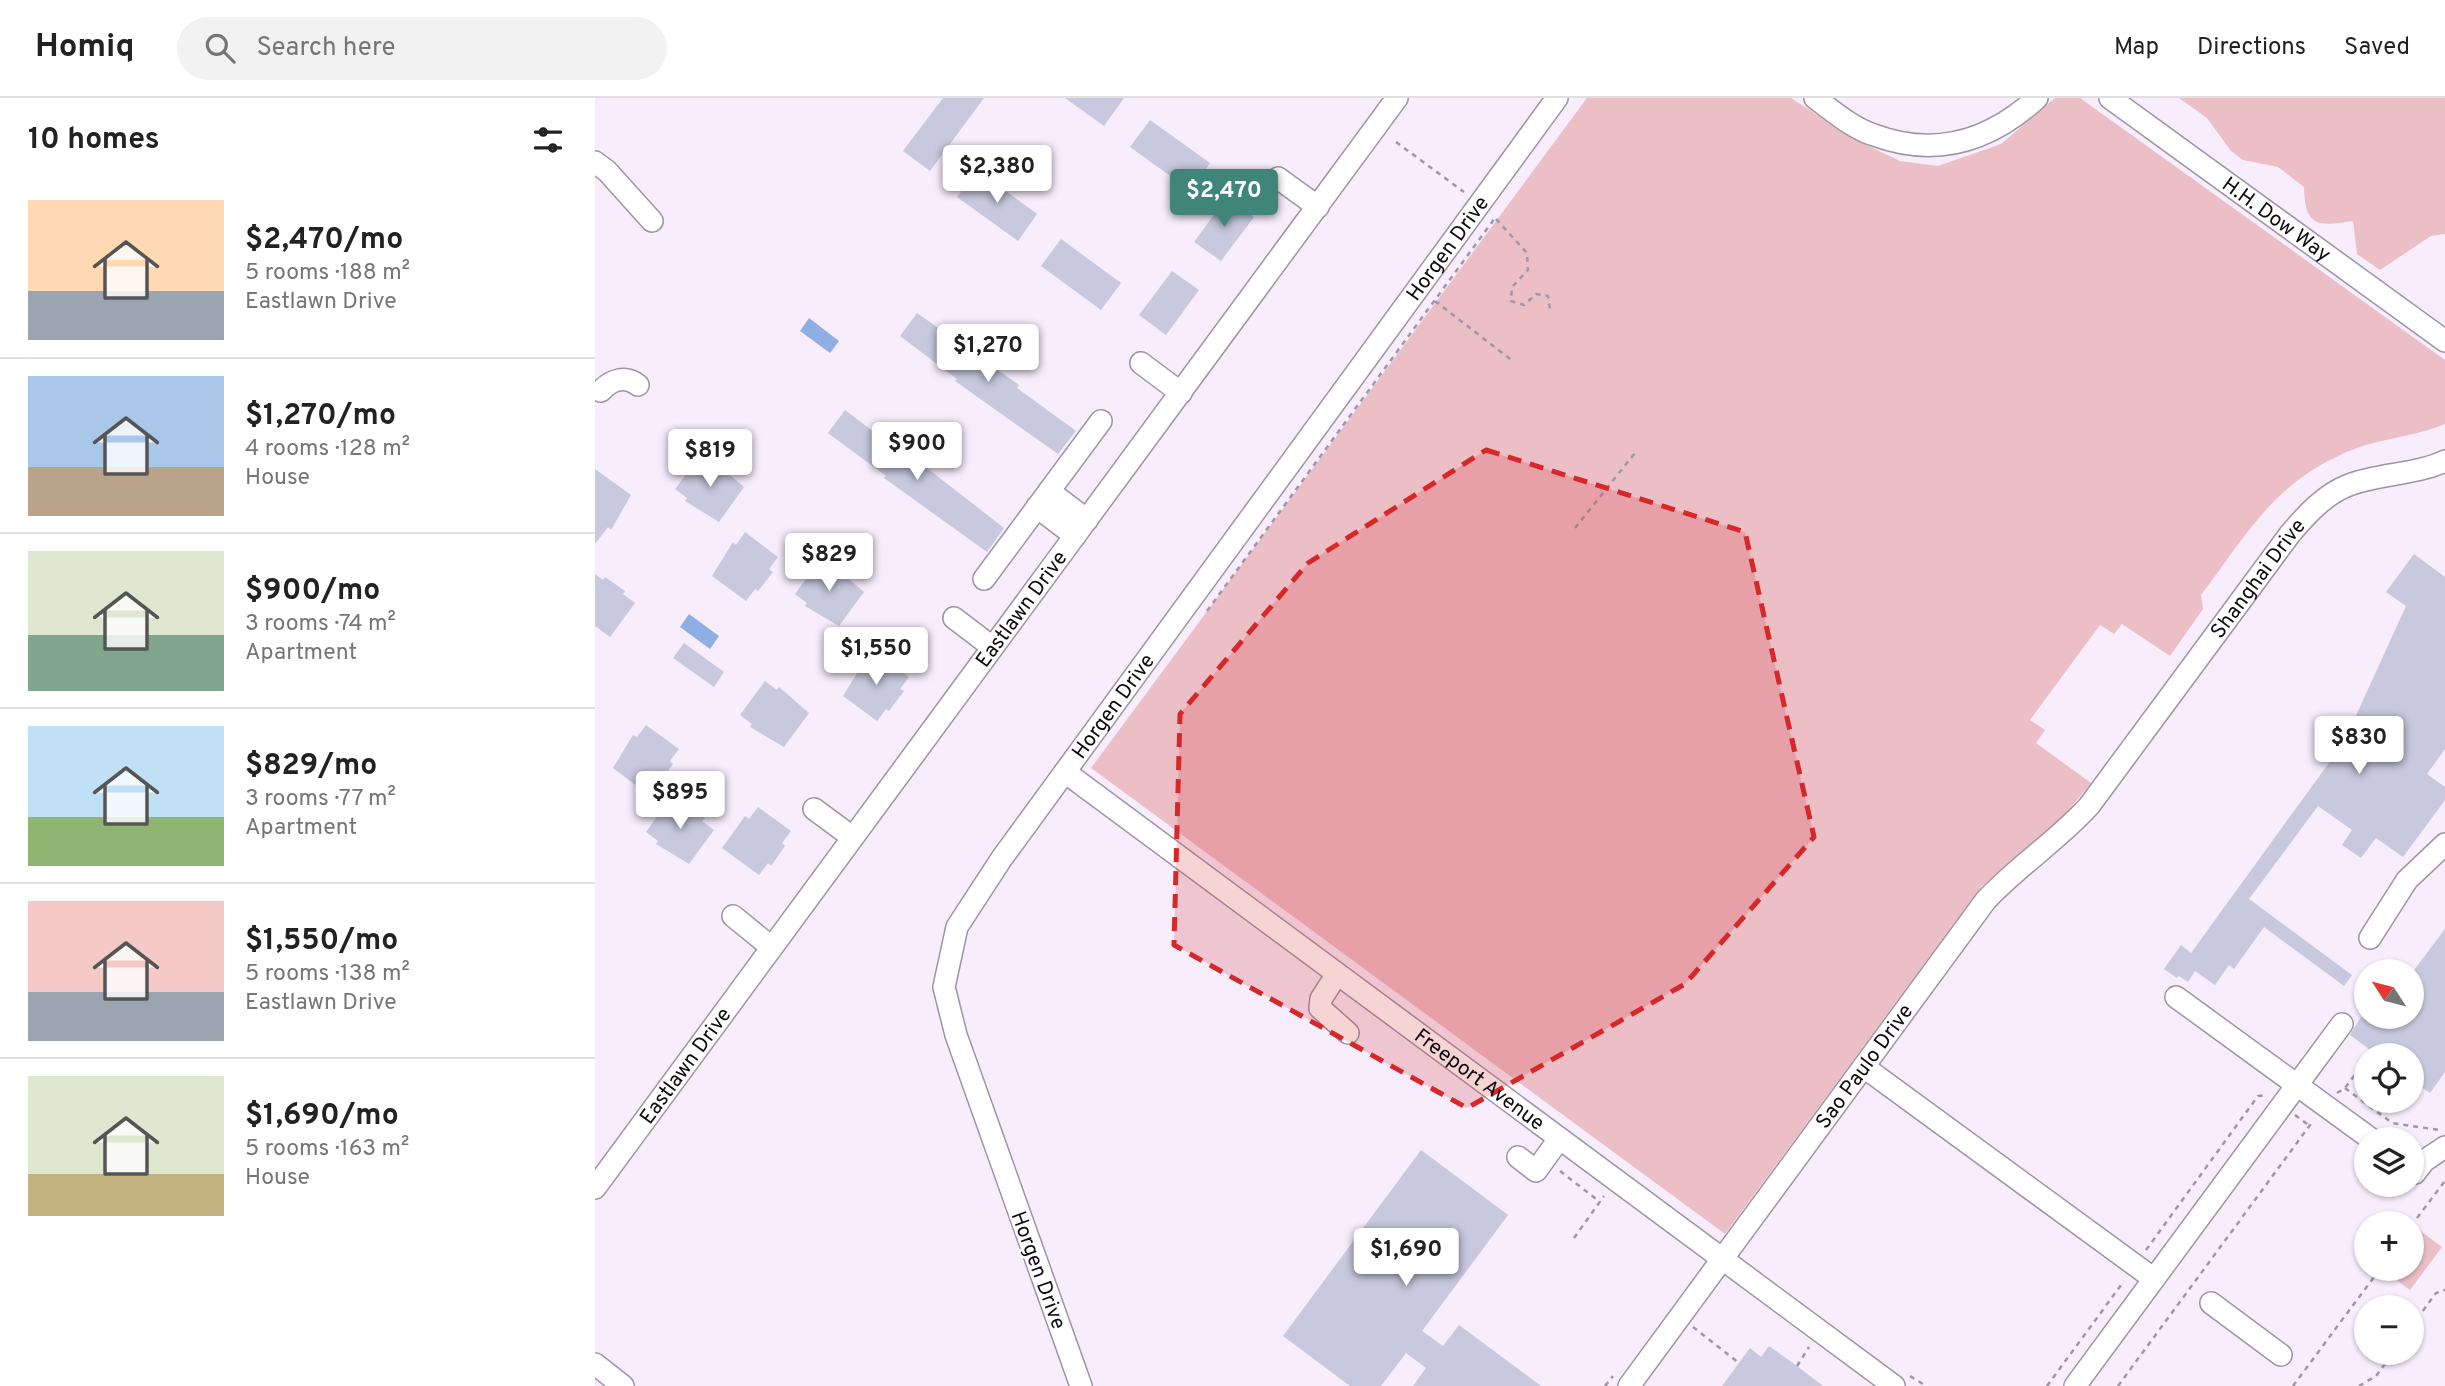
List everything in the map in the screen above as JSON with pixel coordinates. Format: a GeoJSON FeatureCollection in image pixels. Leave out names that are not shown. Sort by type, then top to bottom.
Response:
{"type":"FeatureCollection","features":[{"type":"Feature","properties":{"kind":"street","name":"Eastlawn Drive"},"geometry":{"type":"LineString","coordinates":[[595,1188],[1397,98]]}},
{"type":"Feature","properties":{"kind":"street","name":"Horgen Drive"},"geometry":{"type":"LineString","coordinates":[[1081,1386],[990,1138],[956,1035],[944,987],[957,927],[1002,858],[1065,772],[1487,211],[1557,98]]}},
{"type":"Feature","properties":{"kind":"street"},"geometry":{"type":"LineString","coordinates":[[1815,98],[1873,135],[1935,146],[1978,138],[2014,119],[2037,98]]}},
{"type":"Feature","properties":{"kind":"street","name":"H.H. Dow Way"},"geometry":{"type":"LineString","coordinates":[[2110,98],[2445,341]]}},
{"type":"Feature","properties":{"kind":"street"},"geometry":{"type":"LineString","coordinates":[[595,162],[607,171],[652,221]]}},
{"type":"Feature","properties":{"kind":"street"},"geometry":{"type":"LineString","coordinates":[[1278,178],[1318,208]]}},
{"type":"Feature","properties":{"kind":"street"},"geometry":{"type":"LineString","coordinates":[[1141,363],[1181,393]]}},
{"type":"Feature","properties":{"kind":"street"},"geometry":{"type":"LineString","coordinates":[[601,391],[617,380],[632,380],[638,385]]}},
{"type":"Feature","properties":{"kind":"street"},"geometry":{"type":"LineString","coordinates":[[984,579],[1101,421]]}},
{"type":"Feature","properties":{"kind":"street","name":"Shanghai Drive"},"geometry":{"type":"LineString","coordinates":[[2119,766],[2290,534],[2317,505],[2348,485],[2431,468],[2445,461]]}},
{"type":"Feature","properties":{"kind":"street"},"geometry":{"type":"LineString","coordinates":[[1043,499],[1081,528]]}},
{"type":"Feature","properties":{"kind":"street"},"geometry":{"type":"LineString","coordinates":[[954,618],[992,647]]}},
{"type":"Feature","properties":{"kind":"street","name":"Sao Paulo Drive"},"geometry":{"type":"LineString","coordinates":[[1629,1386],[1986,900],[2073,824],[2119,766]]}},
{"type":"Feature","properties":{"kind":"street","name":"Freeport Avenue"},"geometry":{"type":"LineString","coordinates":[[1065,772],[1894,1386]]}},
{"type":"Feature","properties":{"kind":"street"},"geometry":{"type":"LineString","coordinates":[[814,809],[852,837]]}},
{"type":"Feature","properties":{"kind":"street"},"geometry":{"type":"LineString","coordinates":[[2370,938],[2407,880],[2445,844]]}},
{"type":"Feature","properties":{"kind":"street"},"geometry":{"type":"LineString","coordinates":[[733,916],[771,947]]}},
{"type":"Feature","properties":{"kind":"street"},"geometry":{"type":"LineString","coordinates":[[1337,974],[1321,999],[1320,1008],[1348,1033]]}},
{"type":"Feature","properties":{"kind":"street"},"geometry":{"type":"LineString","coordinates":[[2176,997],[2355,1127]]}},
{"type":"Feature","properties":{"kind":"street"},"geometry":{"type":"LineString","coordinates":[[2075,1386],[2341,1024]]}},
{"type":"Feature","properties":{"kind":"street"},"geometry":{"type":"LineString","coordinates":[[1864,1067],[2154,1279]]}},
{"type":"Feature","properties":{"kind":"street"},"geometry":{"type":"LineString","coordinates":[[1518,1157],[1536,1171],[1559,1139]]}},
{"type":"Feature","properties":{"kind":"street"},"geometry":{"type":"LineString","coordinates":[[2424,1161],[2445,1147]]}},
{"type":"Feature","properties":{"kind":"street"},"geometry":{"type":"LineString","coordinates":[[2211,1303],[2281,1355]]}},
{"type":"Feature","properties":{"kind":"street"},"geometry":{"type":"LineString","coordinates":[[595,1364],[623,1386]]}},
{"type":"Feature","properties":{"kind":"path"},"geometry":{"type":"LineString","coordinates":[[1396,142],[1487,211],[1527,253],[1528,270],[1512,287],[1511,301],[1524,305],[1536,294],[1548,296],[1551,309]]}},
{"type":"Feature","properties":{"kind":"path"},"geometry":{"type":"LineString","coordinates":[[1205,615],[1435,302],[1487,211]]}},
{"type":"Feature","properties":{"kind":"path"},"geometry":{"type":"LineString","coordinates":[[1435,302],[1514,362]]}},
{"type":"Feature","properties":{"kind":"path"},"geometry":{"type":"LineString","coordinates":[[1575,528],[1635,453]]}},
{"type":"Feature","properties":{"kind":"path"},"geometry":{"type":"LineString","coordinates":[[2118,1386],[2325,1105],[2345,1088],[2354,1076]]}},
{"type":"Feature","properties":{"kind":"path"},"geometry":{"type":"LineString","coordinates":[[2345,1088],[2392,1123],[2445,1131]]}},
{"type":"Feature","properties":{"kind":"path"},"geometry":{"type":"LineString","coordinates":[[2047,1386],[2258,1096]]}},
{"type":"Feature","properties":{"kind":"path"},"geometry":{"type":"LineString","coordinates":[[1551,1165],[1600,1202]]}},
{"type":"Feature","properties":{"kind":"path"},"geometry":{"type":"LineString","coordinates":[[1574,1238],[1616,1181]]}},
{"type":"Feature","properties":{"kind":"path"},"geometry":{"type":"LineString","coordinates":[[2423,1211],[2445,1181]]}},
{"type":"Feature","properties":{"kind":"path"},"geometry":{"type":"LineString","coordinates":[[2293,1386],[2371,1281]]}},
{"type":"Feature","properties":{"kind":"path"},"geometry":{"type":"LineString","coordinates":[[2424,1309],[2436,1293],[2445,1290]]}},
{"type":"Feature","properties":{"kind":"path"},"geometry":{"type":"LineString","coordinates":[[1679,1317],[1738,1363]]}},
{"type":"Feature","properties":{"kind":"path"},"geometry":{"type":"LineString","coordinates":[[2359,1386],[2376,1376],[2384,1365]]}},
{"type":"Feature","properties":{"kind":"highlighted area"},"geometry":{"type":"Polygon","coordinates":[[[1486,450],[1745,532],[1814,837],[1685,984],[1467,1108],[1174,945],[1180,714],[1308,563],[1486,450]]]}},
{"type":"Feature","properties":{"kind":"shaded area"},"geometry":{"type":"Polygon","coordinates":[[[1587,98],[1791,98],[1858,141],[1900,161],[1938,166],[2001,144],[2055,98],[2080,98],[2445,360],[2445,424],[2357,448],[2329,460],[2285,491],[2267,508],[2201,595],[2203,609],[2170,656],[2122,624],[2114,634],[2100,625],[2030,720],[2045,730],[2036,743],[2091,783],[2062,818],[1981,887],[1725,1234],[1091,768],[1587,98]]]}},
{"type":"Feature","properties":{"kind":"shaded area"},"geometry":{"type":"Polygon","coordinates":[[[2179,98],[2445,98],[2445,234],[2431,236],[2380,270],[2357,254],[2353,221],[2330,224],[2315,221],[2307,210],[2304,187],[2278,167],[2243,160],[2231,151],[2207,118],[2179,98]]]}},
{"type":"Feature","properties":{"kind":"shaded area"},"geometry":{"type":"Polygon","coordinates":[[[2424,1234],[2442,1247],[2424,1271],[2424,1234]]]}},
{"type":"Feature","properties":{"kind":"shaded area"},"geometry":{"type":"Polygon","coordinates":[[[2398,1281],[2417,1281],[2410,1290],[2398,1281]]]}},
{"type":"Feature","properties":{"kind":"water"},"geometry":{"type":"Polygon","coordinates":[[[809,318],[839,341],[830,353],[800,331],[809,318]]]}},
{"type":"Feature","properties":{"kind":"water"},"geometry":{"type":"Polygon","coordinates":[[[689,614],[719,636],[710,649],[680,627],[689,614]]]}},
{"type":"Feature","properties":{"kind":"building"},"geometry":{"type":"Polygon","coordinates":[[[943,98],[984,98],[930,171],[903,151],[943,98]]]}},
{"type":"Feature","properties":{"kind":"building"},"geometry":{"type":"Polygon","coordinates":[[[1065,98],[1124,98],[1104,126],[1065,98]]]}},
{"type":"Feature","properties":{"kind":"building"},"geometry":{"type":"Polygon","coordinates":[[[1150,120],[1210,163],[1191,191],[1130,147],[1150,120]]]}},
{"type":"Feature","properties":{"kind":"building"},"geometry":{"type":"Polygon","coordinates":[[[977,170],[1037,214],[1018,241],[957,197],[977,170]]]}},
{"type":"Feature","properties":{"kind":"building"},"geometry":{"type":"Polygon","coordinates":[[[1227,197],[1254,217],[1221,261],[1194,242],[1227,197]]]}},
{"type":"Feature","properties":{"kind":"building"},"geometry":{"type":"Polygon","coordinates":[[[1061,239],[1121,283],[1101,310],[1041,266],[1061,239]]]}},
{"type":"Feature","properties":{"kind":"building"},"geometry":{"type":"Polygon","coordinates":[[[1172,271],[1199,290],[1166,335],[1139,315],[1172,271]]]}},
{"type":"Feature","properties":{"kind":"building"},"geometry":{"type":"Polygon","coordinates":[[[917,313],[1019,385],[1017,388],[1076,431],[1058,454],[955,381],[957,379],[900,336],[917,313]]]}},
{"type":"Feature","properties":{"kind":"building"},"geometry":{"type":"Polygon","coordinates":[[[845,410],[903,454],[905,451],[1004,528],[987,552],[884,478],[886,476],[828,433],[845,410]]]}},
{"type":"Feature","properties":{"kind":"building"},"geometry":{"type":"Polygon","coordinates":[[[700,456],[712,464],[714,461],[744,487],[719,522],[685,501],[687,498],[675,489],[700,456]]]}},
{"type":"Feature","properties":{"kind":"building"},"geometry":{"type":"Polygon","coordinates":[[[595,469],[631,495],[611,530],[608,527],[595,544],[595,469]]]}},
{"type":"Feature","properties":{"kind":"building"},"geometry":{"type":"Polygon","coordinates":[[[745,532],[778,557],[769,569],[773,572],[746,601],[712,576],[733,542],[736,545],[745,532]]]}},
{"type":"Feature","properties":{"kind":"building"},"geometry":{"type":"Polygon","coordinates":[[[2414,554],[2445,577],[2445,749],[2427,774],[2445,787],[2445,800],[2403,857],[2376,838],[2361,858],[2342,845],[2352,830],[2318,806],[2249,899],[2352,975],[2344,986],[2264,927],[2234,969],[2229,965],[2215,985],[2195,971],[2188,982],[2179,976],[2177,978],[2164,969],[2181,945],[2191,953],[2331,760],[2328,757],[2349,731],[2406,606],[2386,592],[2414,554]]]}},
{"type":"Feature","properties":{"kind":"building"},"geometry":{"type":"Polygon","coordinates":[[[820,560],[832,569],[834,566],[864,592],[839,626],[805,606],[807,603],[795,594],[820,560]]]}},
{"type":"Feature","properties":{"kind":"building"},"geometry":{"type":"Polygon","coordinates":[[[595,574],[603,580],[605,577],[625,591],[623,594],[635,603],[610,637],[595,626],[595,574]]]}},
{"type":"Feature","properties":{"kind":"building"},"geometry":{"type":"Polygon","coordinates":[[[684,643],[724,672],[714,687],[673,658],[684,643]]]}},
{"type":"Feature","properties":{"kind":"building"},"geometry":{"type":"Polygon","coordinates":[[[876,652],[909,677],[900,689],[904,691],[889,711],[886,709],[877,721],[843,696],[864,662],[867,665],[876,652]]]}},
{"type":"Feature","properties":{"kind":"building"},"geometry":{"type":"Polygon","coordinates":[[[765,681],[777,690],[779,687],[809,713],[784,747],[750,727],[752,724],[740,715],[765,681]]]}},
{"type":"Feature","properties":{"kind":"building"},"geometry":{"type":"Polygon","coordinates":[[[646,725],[679,749],[670,761],[673,764],[650,796],[613,768],[633,735],[637,737],[646,725]]]}},
{"type":"Feature","properties":{"kind":"building"},"geometry":{"type":"Polygon","coordinates":[[[670,798],[705,818],[702,821],[714,830],[689,864],[656,844],[658,841],[646,832],[670,798]]]}},
{"type":"Feature","properties":{"kind":"building"},"geometry":{"type":"Polygon","coordinates":[[[758,807],[791,831],[782,843],[785,846],[771,866],[768,863],[759,875],[722,848],[745,816],[749,819],[758,807]]]}},
{"type":"Feature","properties":{"kind":"building"},"geometry":{"type":"Polygon","coordinates":[[[2445,929],[2445,1072],[2430,1093],[2424,1089],[2424,1043],[2361,1043],[2350,1035],[2354,1028],[2424,1029],[2422,959],[2445,929]]]}},
{"type":"Feature","properties":{"kind":"building"},"geometry":{"type":"Polygon","coordinates":[[[1421,1150],[1508,1215],[1422,1331],[1443,1346],[1459,1325],[1541,1386],[1413,1386],[1426,1368],[1406,1353],[1381,1386],[1350,1386],[1283,1336],[1421,1150]]]}},
{"type":"Feature","properties":{"kind":"building"},"geometry":{"type":"Polygon","coordinates":[[[1769,1346],[1823,1386],[1722,1386],[1750,1348],[1761,1357],[1769,1346]]]}}]}
